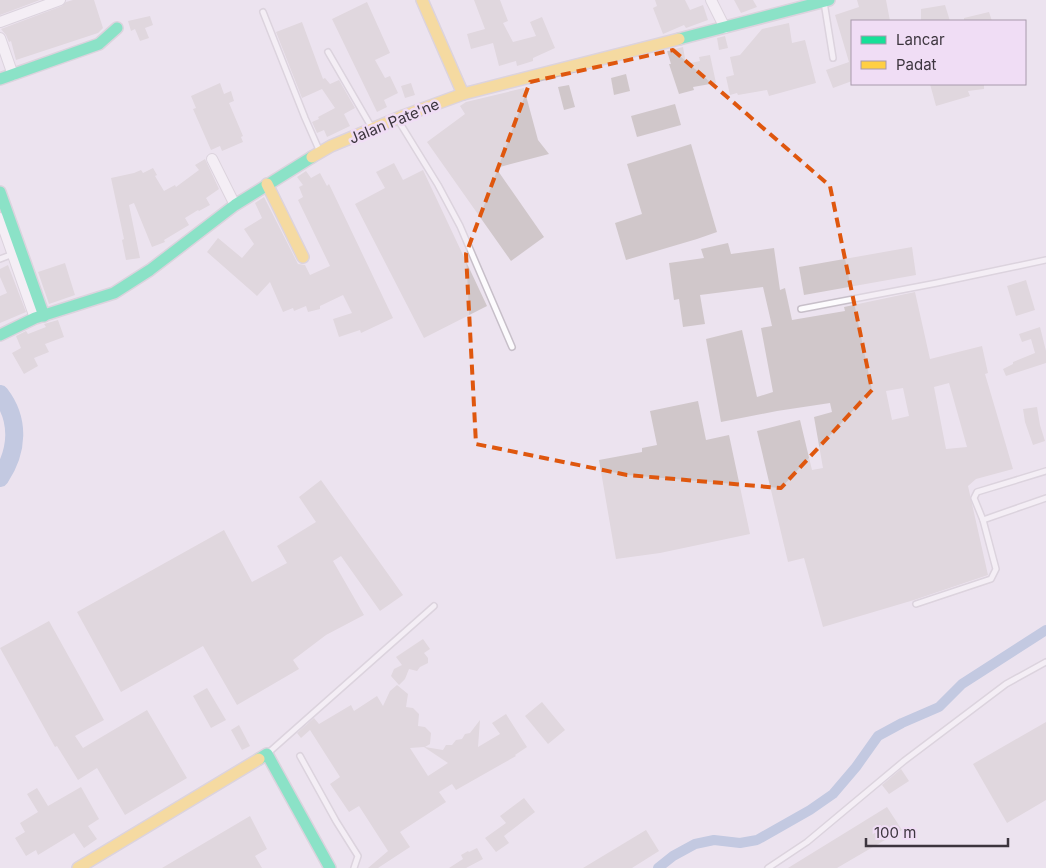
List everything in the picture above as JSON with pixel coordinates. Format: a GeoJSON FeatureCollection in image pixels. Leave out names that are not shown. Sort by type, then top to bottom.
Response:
{"type":"FeatureCollection","features":[{"type":"Feature","properties":{"kind":"street"},"geometry":{"type":"LineString","coordinates":[[0,22],[60,0]]}},
{"type":"Feature","properties":{"kind":"street"},"geometry":{"type":"LineString","coordinates":[[422,0],[463,94]]}},
{"type":"Feature","properties":{"kind":"street"},"geometry":{"type":"LineString","coordinates":[[711,0],[725,28]]}},
{"type":"Feature","properties":{"kind":"street","name":"Jalan Pate'ne"},"geometry":{"type":"LineString","coordinates":[[0,335],[18,325],[114,293],[150,270],[235,205],[267,184],[320,152],[396,119],[463,94],[826,1]]}},
{"type":"Feature","properties":{"kind":"street"},"geometry":{"type":"LineString","coordinates":[[0,80],[99,44],[117,28]]}},
{"type":"Feature","properties":{"kind":"street"},"geometry":{"type":"LineString","coordinates":[[0,38],[13,75]]}},
{"type":"Feature","properties":{"kind":"street"},"geometry":{"type":"LineString","coordinates":[[212,158],[235,205]]}},
{"type":"Feature","properties":{"kind":"street"},"geometry":{"type":"LineString","coordinates":[[267,184],[303,257]]}},
{"type":"Feature","properties":{"kind":"street"},"geometry":{"type":"LineString","coordinates":[[0,192],[40,317]]}},
{"type":"Feature","properties":{"kind":"street"},"geometry":{"type":"LineString","coordinates":[[0,218],[40,317]]}},
{"type":"Feature","properties":{"kind":"street"},"geometry":{"type":"LineString","coordinates":[[78,868],[267,754],[330,868]]}},
{"type":"Feature","properties":{"kind":"lane"},"geometry":{"type":"LineString","coordinates":[[826,1],[833,58]]}},
{"type":"Feature","properties":{"kind":"lane"},"geometry":{"type":"LineString","coordinates":[[263,12],[320,152]]}},
{"type":"Feature","properties":{"kind":"lane"},"geometry":{"type":"LineString","coordinates":[[328,52],[372,129]]}},
{"type":"Feature","properties":{"kind":"lane"},"geometry":{"type":"LineString","coordinates":[[396,119],[438,185],[460,226],[512,347]]}},
{"type":"Feature","properties":{"kind":"lane"},"geometry":{"type":"LineString","coordinates":[[0,259],[13,254]]}},
{"type":"Feature","properties":{"kind":"lane"},"geometry":{"type":"LineString","coordinates":[[801,309],[1046,260]]}},
{"type":"Feature","properties":{"kind":"lane"},"geometry":{"type":"LineString","coordinates":[[916,604],[991,580],[996,569],[983,520],[974,498],[977,492],[1046,471]]}},
{"type":"Feature","properties":{"kind":"lane"},"geometry":{"type":"LineString","coordinates":[[983,520],[1046,498]]}},
{"type":"Feature","properties":{"kind":"lane"},"geometry":{"type":"LineString","coordinates":[[267,754],[434,606]]}},
{"type":"Feature","properties":{"kind":"lane"},"geometry":{"type":"LineString","coordinates":[[768,868],[807,842],[904,761],[1006,684],[1046,662]]}},
{"type":"Feature","properties":{"kind":"lane"},"geometry":{"type":"LineString","coordinates":[[300,756],[358,856],[354,868]]}},
{"type":"Feature","properties":{"kind":"highlighted area"},"geometry":{"type":"Polygon","coordinates":[[[673,50],[830,186],[872,390],[781,488],[627,475],[476,444],[466,254],[530,82],[673,50]]]}},
{"type":"Feature","properties":{"kind":"building"},"geometry":{"type":"Polygon","coordinates":[[[0,0],[40,0],[0,15],[0,0]]]}},
{"type":"Feature","properties":{"kind":"building"},"geometry":{"type":"Polygon","coordinates":[[[73,0],[94,0],[103,28],[98,33],[16,60],[11,41],[9,42],[1,29],[73,0]]]}},
{"type":"Feature","properties":{"kind":"building"},"geometry":{"type":"Polygon","coordinates":[[[474,0],[500,0],[508,21],[503,23],[513,42],[536,36],[530,22],[542,17],[555,48],[533,58],[533,61],[517,66],[516,61],[499,66],[493,43],[471,49],[467,34],[485,29],[474,0]]]}},
{"type":"Feature","properties":{"kind":"building"},"geometry":{"type":"Polygon","coordinates":[[[655,0],[685,0],[690,10],[703,5],[708,20],[686,28],[684,25],[663,34],[653,8],[657,6],[655,0]]]}},
{"type":"Feature","properties":{"kind":"building"},"geometry":{"type":"Polygon","coordinates":[[[734,0],[753,0],[757,7],[741,13],[734,0]]]}},
{"type":"Feature","properties":{"kind":"building"},"geometry":{"type":"Polygon","coordinates":[[[857,0],[886,0],[890,20],[851,20],[851,81],[833,88],[826,70],[849,62],[835,15],[859,7],[857,0]]]}},
{"type":"Feature","properties":{"kind":"building"},"geometry":{"type":"Polygon","coordinates":[[[367,2],[390,53],[375,60],[385,78],[390,76],[398,93],[384,100],[387,107],[377,112],[332,19],[367,2]]]}},
{"type":"Feature","properties":{"kind":"building"},"geometry":{"type":"Polygon","coordinates":[[[945,5],[950,20],[921,20],[921,9],[945,5]]]}},
{"type":"Feature","properties":{"kind":"building"},"geometry":{"type":"Polygon","coordinates":[[[989,12],[992,20],[964,20],[964,18],[989,12]]]}},
{"type":"Feature","properties":{"kind":"building"},"geometry":{"type":"Polygon","coordinates":[[[150,16],[153,25],[145,28],[149,38],[140,41],[135,29],[131,31],[128,21],[150,16]]]}},
{"type":"Feature","properties":{"kind":"building"},"geometry":{"type":"Polygon","coordinates":[[[302,22],[323,79],[325,78],[330,84],[339,80],[355,108],[344,114],[350,126],[327,137],[324,130],[317,133],[312,122],[335,108],[322,89],[302,98],[276,32],[302,22]]]}},
{"type":"Feature","properties":{"kind":"building"},"geometry":{"type":"Polygon","coordinates":[[[789,23],[792,43],[805,40],[816,83],[769,96],[767,90],[730,95],[726,77],[734,75],[730,57],[740,55],[762,29],[789,23]]]}},
{"type":"Feature","properties":{"kind":"building"},"geometry":{"type":"Polygon","coordinates":[[[725,36],[728,48],[719,50],[717,38],[725,36]]]}},
{"type":"Feature","properties":{"kind":"building"},"geometry":{"type":"Polygon","coordinates":[[[683,47],[686,64],[700,61],[699,57],[710,55],[716,83],[693,87],[694,90],[679,94],[669,64],[671,64],[667,51],[683,47]]]}},
{"type":"Feature","properties":{"kind":"building"},"geometry":{"type":"Polygon","coordinates":[[[626,74],[630,91],[614,95],[611,78],[626,74]]]}},
{"type":"Feature","properties":{"kind":"building"},"geometry":{"type":"Polygon","coordinates":[[[220,83],[224,94],[231,91],[234,101],[229,103],[243,136],[241,137],[243,142],[222,151],[220,146],[211,150],[193,109],[196,108],[191,96],[220,83]]]}},
{"type":"Feature","properties":{"kind":"building"},"geometry":{"type":"Polygon","coordinates":[[[411,83],[415,95],[405,98],[401,86],[411,83]]]}},
{"type":"Feature","properties":{"kind":"building"},"geometry":{"type":"Polygon","coordinates":[[[569,85],[575,107],[564,110],[558,87],[569,85]]]}},
{"type":"Feature","properties":{"kind":"building"},"geometry":{"type":"Polygon","coordinates":[[[930,85],[984,85],[984,89],[968,91],[970,96],[936,106],[930,85]]]}},
{"type":"Feature","properties":{"kind":"building"},"geometry":{"type":"Polygon","coordinates":[[[524,88],[538,140],[549,154],[496,168],[544,237],[511,261],[427,142],[465,114],[460,106],[466,102],[524,88]]]}},
{"type":"Feature","properties":{"kind":"building"},"geometry":{"type":"Polygon","coordinates":[[[675,104],[681,125],[637,137],[631,116],[675,104]]]}},
{"type":"Feature","properties":{"kind":"building"},"geometry":{"type":"Polygon","coordinates":[[[691,144],[717,232],[626,260],[615,223],[642,214],[627,164],[691,144]]]}},
{"type":"Feature","properties":{"kind":"building"},"geometry":{"type":"Polygon","coordinates":[[[205,159],[219,189],[206,198],[210,205],[185,218],[189,225],[164,240],[165,242],[152,247],[134,203],[129,205],[140,258],[126,260],[122,240],[124,239],[111,178],[141,170],[143,173],[153,168],[157,175],[155,176],[164,191],[175,185],[176,187],[199,170],[195,165],[205,159]]]}},
{"type":"Feature","properties":{"kind":"building"},"geometry":{"type":"Polygon","coordinates":[[[394,163],[403,180],[423,170],[487,306],[424,338],[355,204],[385,188],[376,172],[394,163]]]}},
{"type":"Feature","properties":{"kind":"building"},"geometry":{"type":"Polygon","coordinates":[[[306,171],[311,178],[320,173],[327,186],[329,184],[393,318],[361,333],[360,330],[339,337],[333,319],[352,313],[343,295],[320,306],[320,309],[308,312],[306,306],[294,311],[293,308],[283,312],[270,282],[257,296],[207,252],[218,238],[242,258],[254,244],[244,229],[262,218],[255,203],[264,197],[298,264],[305,265],[310,275],[330,266],[298,200],[303,197],[299,187],[303,185],[297,177],[306,171]]]}},
{"type":"Feature","properties":{"kind":"building"},"geometry":{"type":"Polygon","coordinates":[[[728,243],[731,254],[774,248],[780,290],[785,288],[792,320],[845,311],[844,307],[915,292],[930,359],[982,346],[988,373],[985,374],[1013,469],[976,479],[968,486],[988,575],[914,600],[823,627],[804,558],[788,562],[757,431],[800,420],[812,470],[823,468],[814,417],[832,412],[830,403],[721,422],[706,339],[742,330],[757,397],[773,392],[761,328],[772,326],[763,287],[700,295],[705,324],[683,327],[679,299],[674,300],[669,263],[704,258],[701,249],[728,243]],[[949,383],[934,387],[946,449],[967,447],[949,383]],[[903,388],[886,391],[892,420],[909,416],[903,388]]]}},
{"type":"Feature","properties":{"kind":"building"},"geometry":{"type":"Polygon","coordinates":[[[912,247],[916,275],[804,295],[799,267],[912,247]]]}},
{"type":"Feature","properties":{"kind":"building"},"geometry":{"type":"Polygon","coordinates":[[[65,263],[75,295],[49,304],[38,272],[65,263]]]}},
{"type":"Feature","properties":{"kind":"building"},"geometry":{"type":"Polygon","coordinates":[[[8,265],[26,312],[0,323],[0,296],[7,293],[0,277],[0,269],[8,265]]]}},
{"type":"Feature","properties":{"kind":"building"},"geometry":{"type":"Polygon","coordinates":[[[1026,280],[1035,310],[1016,316],[1007,286],[1026,280]]]}},
{"type":"Feature","properties":{"kind":"building"},"geometry":{"type":"Polygon","coordinates":[[[58,320],[64,337],[45,344],[49,352],[34,358],[38,366],[24,374],[12,353],[21,348],[16,336],[26,331],[28,334],[46,327],[44,324],[58,320]]]}},
{"type":"Feature","properties":{"kind":"building"},"geometry":{"type":"Polygon","coordinates":[[[1040,327],[1046,351],[1046,363],[1006,376],[1003,369],[1013,364],[1013,362],[1035,353],[1031,339],[1022,342],[1019,334],[1040,327]]]}},
{"type":"Feature","properties":{"kind":"building"},"geometry":{"type":"Polygon","coordinates":[[[698,401],[706,440],[729,435],[750,534],[660,553],[616,559],[599,460],[642,452],[642,448],[657,445],[650,411],[698,401]]]}},
{"type":"Feature","properties":{"kind":"building"},"geometry":{"type":"Polygon","coordinates":[[[1037,407],[1045,441],[1033,445],[1025,422],[1023,409],[1037,407]]]}},
{"type":"Feature","properties":{"kind":"building"},"geometry":{"type":"Polygon","coordinates":[[[321,480],[403,595],[380,611],[341,556],[333,561],[364,615],[326,635],[293,660],[299,669],[237,705],[203,646],[121,692],[77,612],[224,530],[252,582],[287,563],[277,546],[316,522],[299,497],[321,480]]]}},
{"type":"Feature","properties":{"kind":"building"},"geometry":{"type":"Polygon","coordinates":[[[49,621],[104,720],[75,736],[83,748],[147,710],[187,778],[125,815],[97,768],[78,780],[57,746],[55,747],[0,648],[49,621]]]}},
{"type":"Feature","properties":{"kind":"building"},"geometry":{"type":"Polygon","coordinates":[[[423,639],[430,649],[424,653],[428,658],[428,663],[417,671],[409,669],[405,679],[399,685],[391,676],[394,669],[402,665],[396,657],[423,639]]]}},
{"type":"Feature","properties":{"kind":"building"},"geometry":{"type":"Polygon","coordinates":[[[397,685],[408,694],[406,707],[413,708],[419,714],[418,726],[425,727],[431,733],[430,744],[425,747],[443,750],[446,745],[452,745],[456,740],[462,739],[465,734],[470,733],[480,720],[478,747],[500,734],[492,723],[506,714],[527,747],[516,756],[456,790],[452,784],[439,792],[446,802],[400,832],[410,847],[378,868],[368,868],[388,851],[359,806],[349,812],[330,784],[340,777],[310,730],[301,738],[297,733],[314,718],[319,724],[351,705],[354,711],[377,696],[383,706],[390,691],[397,685]],[[424,747],[410,748],[428,776],[448,763],[424,747]]]}},
{"type":"Feature","properties":{"kind":"building"},"geometry":{"type":"Polygon","coordinates":[[[207,688],[226,720],[211,728],[193,696],[207,688]]]}},
{"type":"Feature","properties":{"kind":"building"},"geometry":{"type":"Polygon","coordinates":[[[542,702],[565,730],[548,744],[525,716],[542,702]]]}},
{"type":"Feature","properties":{"kind":"building"},"geometry":{"type":"Polygon","coordinates":[[[1046,722],[1046,800],[1007,823],[973,764],[1046,722]]]}},
{"type":"Feature","properties":{"kind":"building"},"geometry":{"type":"Polygon","coordinates":[[[239,725],[250,746],[242,750],[231,730],[239,725]]]}},
{"type":"Feature","properties":{"kind":"building"},"geometry":{"type":"Polygon","coordinates":[[[901,769],[909,781],[889,794],[882,785],[901,769]]]}},
{"type":"Feature","properties":{"kind":"building"},"geometry":{"type":"Polygon","coordinates":[[[81,787],[99,819],[88,826],[97,839],[84,848],[74,833],[38,855],[36,850],[26,856],[15,838],[25,832],[20,823],[38,812],[27,794],[37,788],[48,806],[81,787]]]}},
{"type":"Feature","properties":{"kind":"building"},"geometry":{"type":"Polygon","coordinates":[[[524,798],[535,812],[504,836],[509,843],[496,852],[485,838],[506,823],[500,816],[524,798]]]}},
{"type":"Feature","properties":{"kind":"building"},"geometry":{"type":"Polygon","coordinates":[[[887,807],[902,830],[837,868],[788,868],[887,807]]]}},
{"type":"Feature","properties":{"kind":"building"},"geometry":{"type":"Polygon","coordinates":[[[250,816],[267,849],[255,856],[262,868],[162,868],[250,816]]]}},
{"type":"Feature","properties":{"kind":"building"},"geometry":{"type":"Polygon","coordinates":[[[646,830],[659,851],[632,868],[583,868],[646,830]]]}},
{"type":"Feature","properties":{"kind":"building"},"geometry":{"type":"Polygon","coordinates":[[[477,848],[483,859],[466,868],[449,868],[463,859],[461,855],[477,848]]]}},
{"type":"Feature","properties":{"kind":"waterway"},"geometry":{"type":"LineString","coordinates":[[0,394],[11,414],[14,425],[13,446],[6,468],[0,478]]}},
{"type":"Feature","properties":{"kind":"waterway"},"geometry":{"type":"LineString","coordinates":[[658,868],[673,856],[695,844],[714,840],[740,843],[757,840],[810,810],[833,794],[856,767],[878,736],[939,707],[962,684],[1046,630]]}},
{"type":"Feature","properties":{"kind":"traffic: fast"},"geometry":{"type":"LineString","coordinates":[[679,39],[829,0]]}},
{"type":"Feature","properties":{"kind":"traffic: fast"},"geometry":{"type":"LineString","coordinates":[[0,79],[99,44],[117,28]]}},
{"type":"Feature","properties":{"kind":"traffic: fast"},"geometry":{"type":"LineString","coordinates":[[0,335],[35,318],[114,293],[150,270],[235,205],[312,157]]}},
{"type":"Feature","properties":{"kind":"traffic: fast"},"geometry":{"type":"LineString","coordinates":[[0,192],[44,316]]}},
{"type":"Feature","properties":{"kind":"traffic: fast"},"geometry":{"type":"LineString","coordinates":[[259,759],[267,754],[330,868]]}},
{"type":"Feature","properties":{"kind":"traffic: slow"},"geometry":{"type":"LineString","coordinates":[[422,0],[463,94]]}},
{"type":"Feature","properties":{"kind":"traffic: slow"},"geometry":{"type":"LineString","coordinates":[[312,157],[331,146],[403,116],[463,94],[679,39]]}},
{"type":"Feature","properties":{"kind":"traffic: slow"},"geometry":{"type":"LineString","coordinates":[[267,184],[303,257]]}},
{"type":"Feature","properties":{"kind":"traffic: slow"},"geometry":{"type":"LineString","coordinates":[[78,868],[259,759]]}}]}
